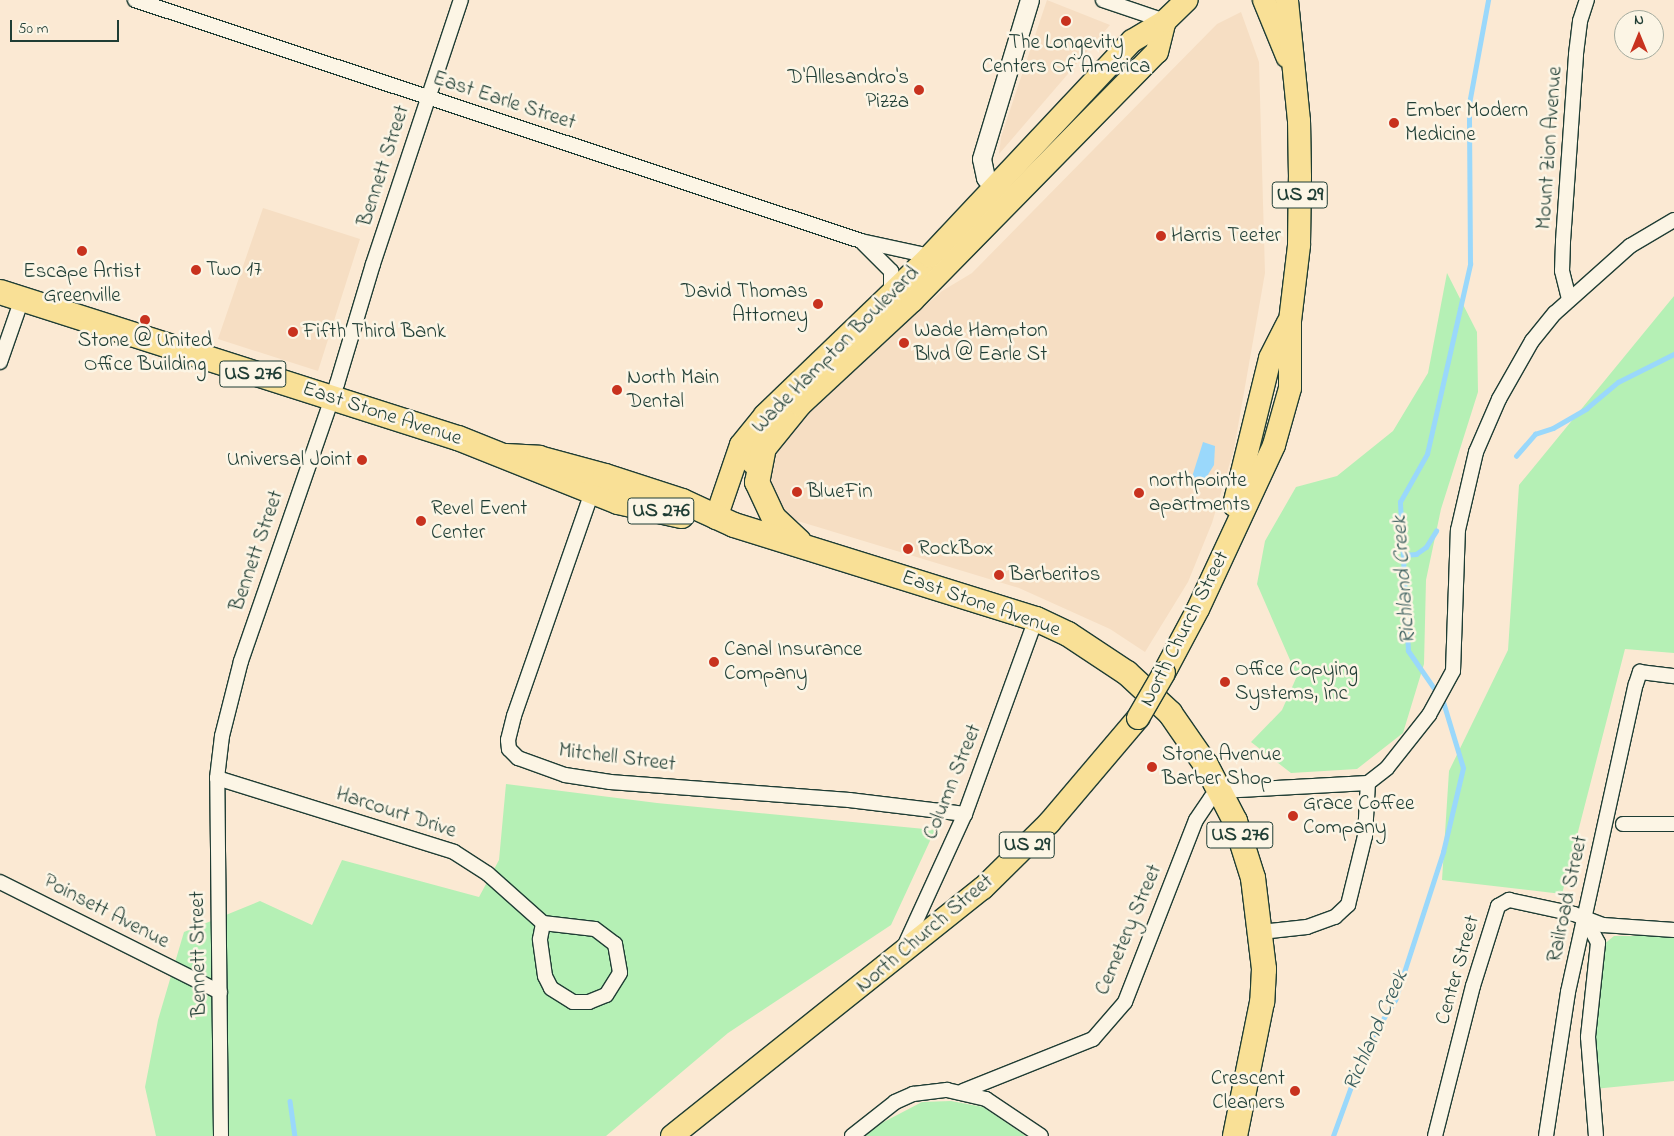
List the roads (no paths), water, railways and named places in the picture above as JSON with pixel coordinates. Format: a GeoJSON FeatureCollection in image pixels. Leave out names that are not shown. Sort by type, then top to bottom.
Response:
{"type":"FeatureCollection","features":[{"type":"Feature","properties":{"kind":"highway","name":"East Stone Avenue"},"geometry":{"type":"LineString","coordinates":[[11,295],[506,456],[618,502],[684,516],[716,518]]}},
{"type":"Feature","properties":{"kind":"highway"},"geometry":{"type":"LineString","coordinates":[[764,447],[757,482],[774,518],[804,546]]}},
{"type":"Feature","properties":{"kind":"highway","name":"East Stone Avenue"},"geometry":{"type":"LineString","coordinates":[[506,456],[539,458],[605,476],[682,501],[716,518],[1036,618],[1068,634],[1127,673],[1182,729],[1221,791],[1246,851],[1262,932],[1262,1002],[1235,1136]]}},
{"type":"Feature","properties":{"kind":"main road","name":"Wade Hampton Boulevard"},"geometry":{"type":"LineString","coordinates":[[716,518],[764,447],[800,405],[912,301],[1132,41],[1165,21],[1187,0]]}},
{"type":"Feature","properties":{"kind":"main road","name":"North Church Street"},"geometry":{"type":"LineString","coordinates":[[1264,0],[1272,26],[1293,68]]}},
{"type":"Feature","properties":{"kind":"main road","name":"North Church Street"},"geometry":{"type":"LineString","coordinates":[[672,1136],[900,957],[963,906],[1013,860],[1049,823],[1138,718],[1164,673],[1230,540],[1274,445],[1290,388],[1290,321],[1299,245],[1300,195],[1299,121],[1287,0]]}},
{"type":"Feature","properties":{"kind":"main road","name":"Wade Hampton Boulevard"},"geometry":{"type":"LineString","coordinates":[[716,518],[741,446],[765,415],[930,256],[1002,196]]}},
{"type":"Feature","properties":{"kind":"main road","name":"North Church Street"},"geometry":{"type":"LineString","coordinates":[[1230,540],[1235,502],[1270,358],[1290,321]]}},
{"type":"Feature","properties":{"kind":"main road"},"geometry":{"type":"LineString","coordinates":[[1255,485],[1275,398],[1276,386],[1265,381]]}},
{"type":"Feature","properties":{"kind":"street","name":"East Earle Street"},"geometry":{"type":"LineString","coordinates":[[135,0],[861,241],[930,256]]}},
{"type":"Feature","properties":{"kind":"street","name":"Bennett Street"},"geometry":{"type":"LineString","coordinates":[[221,1136],[217,778],[222,736],[241,661],[332,399],[428,97],[461,0]]}},
{"type":"Feature","properties":{"kind":"street"},"geometry":{"type":"LineString","coordinates":[[1002,196],[986,178],[982,159],[1030,0]]}},
{"type":"Feature","properties":{"kind":"street"},"geometry":{"type":"LineString","coordinates":[[1103,0],[1165,21]]}},
{"type":"Feature","properties":{"kind":"street","name":"Mount Zion Avenue"},"geometry":{"type":"LineString","coordinates":[[1569,299],[1562,271],[1576,54],[1580,20],[1587,0]]}},
{"type":"Feature","properties":{"kind":"street"},"geometry":{"type":"LineString","coordinates":[[1221,791],[1368,783],[1388,768],[1429,715],[1446,688],[1454,658],[1458,530],[1476,452],[1515,368],[1555,312],[1630,246],[1674,220]]}},
{"type":"Feature","properties":{"kind":"street","name":"East Earle Street"},"geometry":{"type":"LineString","coordinates":[[861,241],[890,271],[890,295]]}},
{"type":"Feature","properties":{"kind":"street"},"geometry":{"type":"LineString","coordinates":[[0,362],[11,295]]}},
{"type":"Feature","properties":{"kind":"street","name":"Mitchell Street"},"geometry":{"type":"LineString","coordinates":[[592,492],[514,716],[509,748],[529,764],[566,775],[965,814]]}},
{"type":"Feature","properties":{"kind":"street","name":"Column Street"},"geometry":{"type":"LineString","coordinates":[[900,957],[965,814],[1036,618]]}},
{"type":"Feature","properties":{"kind":"street","name":"Railroad Street"},"geometry":{"type":"LineString","coordinates":[[1546,1136],[1568,992],[1586,920],[1604,824],[1640,672],[1674,676]]}},
{"type":"Feature","properties":{"kind":"street","name":"Harcourt Drive"},"geometry":{"type":"LineString","coordinates":[[217,778],[454,852],[488,874],[543,923]]}},
{"type":"Feature","properties":{"kind":"street"},"geometry":{"type":"LineString","coordinates":[[1262,932],[1307,927],[1335,917],[1348,905],[1365,836],[1368,783]]}},
{"type":"Feature","properties":{"kind":"street","name":"Cemetery Street"},"geometry":{"type":"LineString","coordinates":[[963,1091],[1093,1039],[1125,1002],[1196,820],[1211,798],[1221,791]]}},
{"type":"Feature","properties":{"kind":"street"},"geometry":{"type":"LineString","coordinates":[[1623,824],[1674,824]]}},
{"type":"Feature","properties":{"kind":"street","name":"Poinsett Avenue"},"geometry":{"type":"LineString","coordinates":[[0,882],[220,992]]}},
{"type":"Feature","properties":{"kind":"street","name":"Center Street"},"geometry":{"type":"LineString","coordinates":[[1435,1136],[1473,986],[1498,906],[1508,900],[1620,928],[1674,930]]}},
{"type":"Feature","properties":{"kind":"street"},"geometry":{"type":"LineString","coordinates":[[1586,920],[1598,943],[1588,1038],[1596,1136]]}},
{"type":"Feature","properties":{"kind":"street"},"geometry":{"type":"LineString","coordinates":[[543,923],[595,929],[616,944],[620,973],[606,995],[590,1002],[573,1002],[551,988],[545,976],[540,939],[543,923]]}},
{"type":"Feature","properties":{"kind":"street"},"geometry":{"type":"LineString","coordinates":[[852,1136],[894,1102],[913,1094],[963,1091],[986,1099],[1041,1136]]}},
{"type":"Feature","properties":{"kind":"water"},"geometry":{"type":"Polygon","coordinates":[[[1203,442],[1215,446],[1214,465],[1204,481],[1192,477],[1203,442]]]}},
{"type":"Feature","properties":{"kind":"waterway","name":"Richland Creek"},"geometry":{"type":"LineString","coordinates":[[1437,693],[1408,651],[1400,502],[1427,454],[1470,264],[1469,104],[1488,0]]}},
{"type":"Feature","properties":{"kind":"waterway"},"geometry":{"type":"LineString","coordinates":[[1516,456],[1535,434],[1553,428],[1587,408],[1618,382],[1674,354]]}},
{"type":"Feature","properties":{"kind":"waterway"},"geometry":{"type":"LineString","coordinates":[[1403,555],[1416,554],[1426,547],[1436,531]]}},
{"type":"Feature","properties":{"kind":"waterway","name":"Richland Creek"},"geometry":{"type":"LineString","coordinates":[[1333,1136],[1365,1048],[1395,1000],[1443,852],[1463,768],[1442,699]]}},
{"type":"Feature","properties":{"kind":"waterway"},"geometry":{"type":"LineString","coordinates":[[290,1101],[295,1136]]}},
{"type":"Feature","properties":{"kind":"place","name":"The Longevity Centers Of America"},"geometry":{"type":"Point","coordinates":[1066,21]}},
{"type":"Feature","properties":{"kind":"place","name":"D'Allesandro's Pizza"},"geometry":{"type":"Point","coordinates":[919,90]}},
{"type":"Feature","properties":{"kind":"place","name":"Ember Modern Medicine"},"geometry":{"type":"Point","coordinates":[1394,123]}},
{"type":"Feature","properties":{"kind":"place","name":"Harris Teeter"},"geometry":{"type":"Point","coordinates":[1161,236]}},
{"type":"Feature","properties":{"kind":"place","name":"Escape Artist Greenville"},"geometry":{"type":"Point","coordinates":[82,251]}},
{"type":"Feature","properties":{"kind":"place","name":"Two 17"},"geometry":{"type":"Point","coordinates":[196,270]}},
{"type":"Feature","properties":{"kind":"place","name":"David Thomas Attorney"},"geometry":{"type":"Point","coordinates":[818,304]}},
{"type":"Feature","properties":{"kind":"place","name":"Stone @ United Office Building"},"geometry":{"type":"Point","coordinates":[145,320]}},
{"type":"Feature","properties":{"kind":"place","name":"Fifth Third Bank"},"geometry":{"type":"Point","coordinates":[293,332]}},
{"type":"Feature","properties":{"kind":"place","name":"Wade Hampton Blvd @ Earle St"},"geometry":{"type":"Point","coordinates":[904,343]}},
{"type":"Feature","properties":{"kind":"place","name":"North Main Dental"},"geometry":{"type":"Point","coordinates":[617,390]}},
{"type":"Feature","properties":{"kind":"place","name":"Universal Joint"},"geometry":{"type":"Point","coordinates":[362,460]}},
{"type":"Feature","properties":{"kind":"place","name":"BlueFin"},"geometry":{"type":"Point","coordinates":[797,492]}},
{"type":"Feature","properties":{"kind":"place","name":"northpointe apartments"},"geometry":{"type":"Point","coordinates":[1139,493]}},
{"type":"Feature","properties":{"kind":"place","name":"Revel Event Center"},"geometry":{"type":"Point","coordinates":[421,521]}},
{"type":"Feature","properties":{"kind":"place","name":"RockBox"},"geometry":{"type":"Point","coordinates":[908,549]}},
{"type":"Feature","properties":{"kind":"place","name":"Barberitos"},"geometry":{"type":"Point","coordinates":[999,575]}},
{"type":"Feature","properties":{"kind":"place","name":"Canal Insurance Company"},"geometry":{"type":"Point","coordinates":[714,662]}},
{"type":"Feature","properties":{"kind":"place","name":"Office Copying Systems, Inc"},"geometry":{"type":"Point","coordinates":[1225,682]}},
{"type":"Feature","properties":{"kind":"place","name":"Stone Avenue Barber Shop"},"geometry":{"type":"Point","coordinates":[1152,767]}},
{"type":"Feature","properties":{"kind":"place","name":"Grace Coffee Company"},"geometry":{"type":"Point","coordinates":[1293,816]}},
{"type":"Feature","properties":{"kind":"place","name":"Crescent Cleaners"},"geometry":{"type":"Point","coordinates":[1295,1091]}}]}
